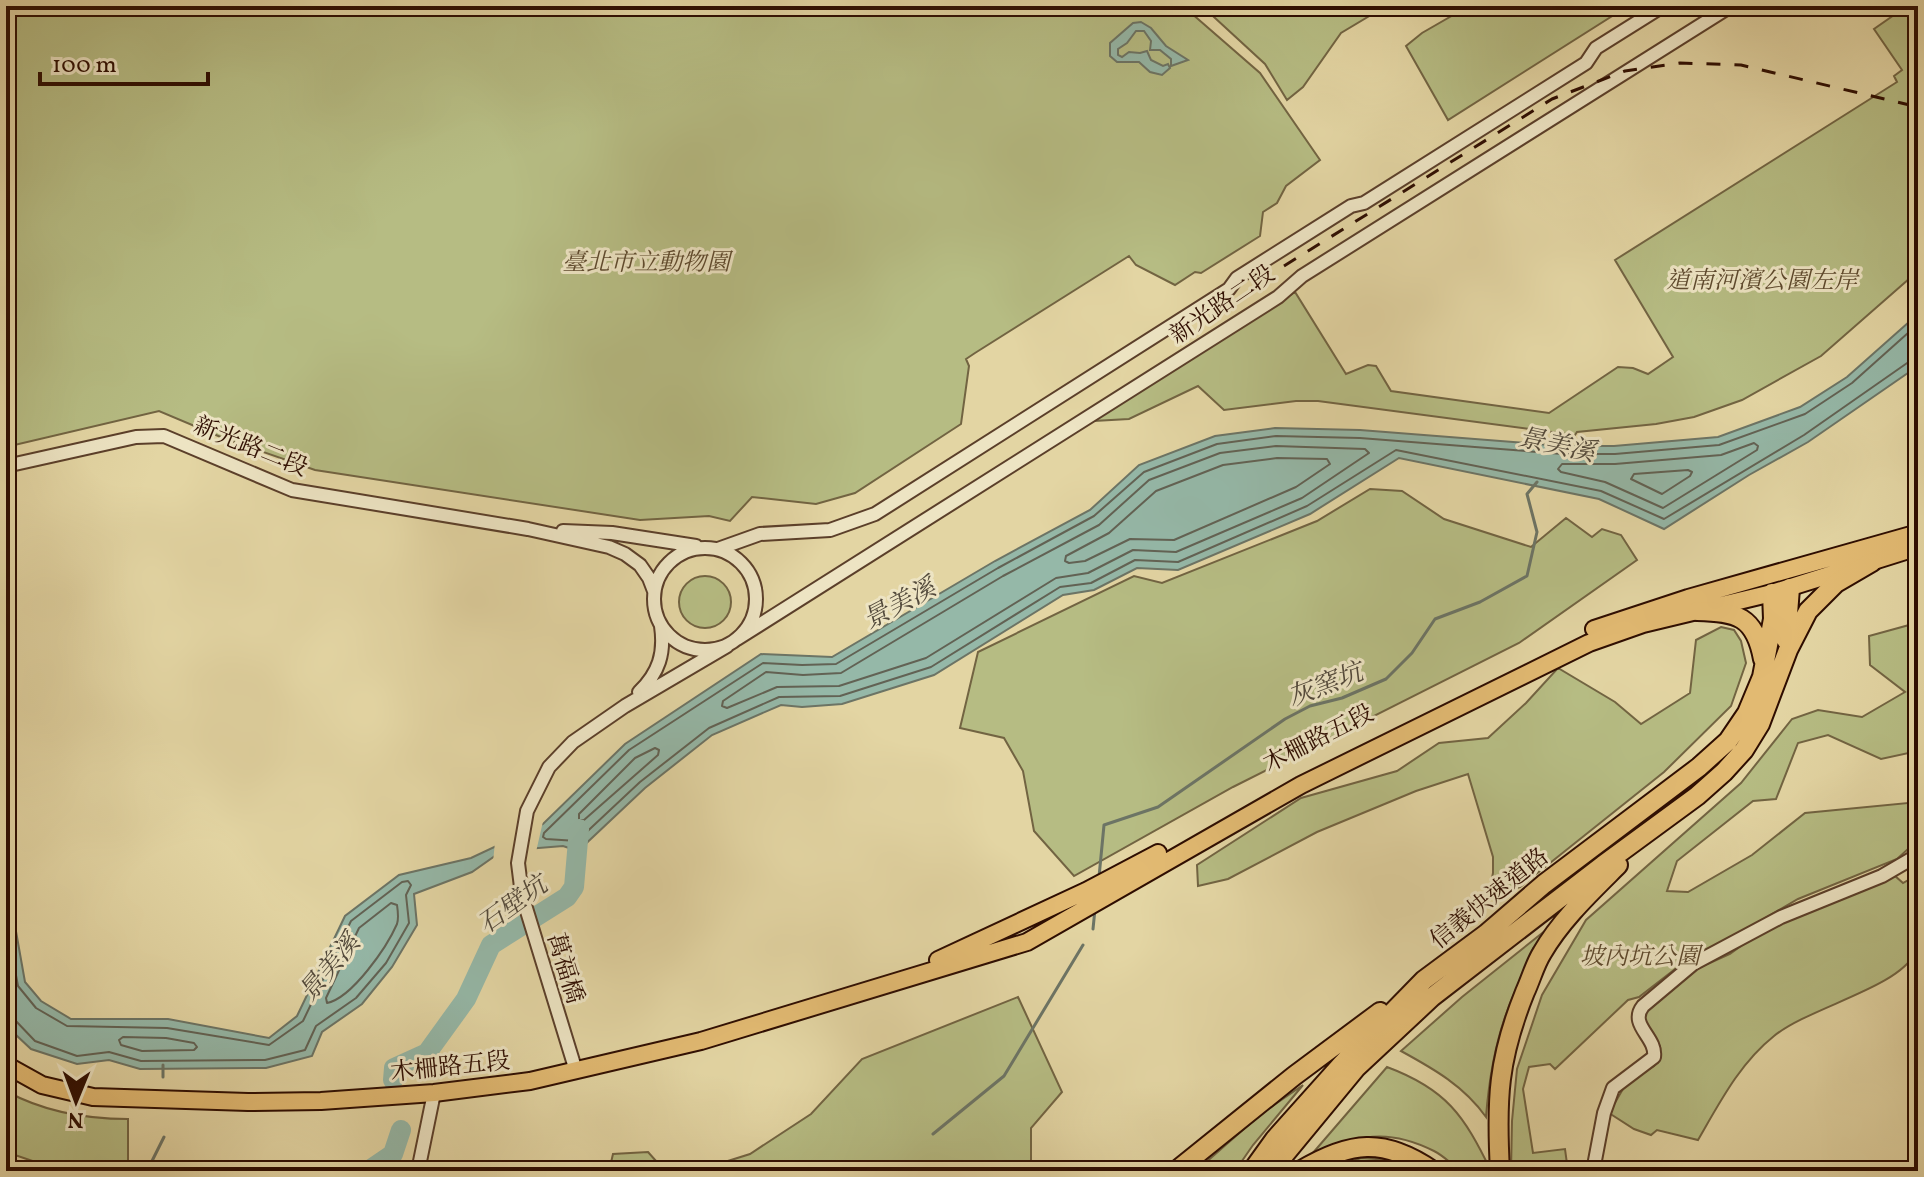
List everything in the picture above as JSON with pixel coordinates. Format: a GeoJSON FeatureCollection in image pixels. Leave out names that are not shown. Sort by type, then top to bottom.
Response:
{"type":"FeatureCollection","features":[{"type":"Feature","properties":{"kind":"highway"},"geometry":{"type":"LineString","coordinates":[[1769,679],[1808,611],[1836,583],[1872,562]]}},
{"type":"Feature","properties":{"kind":"highway"},"geometry":{"type":"LineString","coordinates":[[1769,679],[1788,628],[1780,585]]}},
{"type":"Feature","properties":{"kind":"highway"},"geometry":{"type":"LineString","coordinates":[[1697,611],[1737,615],[1746,621],[1760,642],[1769,679]]}},
{"type":"Feature","properties":{"kind":"highway","name":"信義快速道路"},"geometry":{"type":"LineString","coordinates":[[1271,1171],[1356,1068],[1432,997],[1697,796],[1744,750],[1760,724],[1769,679]]}},
{"type":"Feature","properties":{"kind":"highway","name":"信義快速道路"},"geometry":{"type":"LineString","coordinates":[[1252,1171],[1275,1139],[1323,1085],[1424,980],[1718,750],[1728,741],[1769,679]]}},
{"type":"Feature","properties":{"kind":"highway"},"geometry":{"type":"LineString","coordinates":[[1500,1171],[1498,1104],[1506,1042],[1541,953],[1581,902],[1662,821]]}},
{"type":"Feature","properties":{"kind":"highway"},"geometry":{"type":"LineString","coordinates":[[1176,1171],[1294,1076],[1424,980]]}},
{"type":"Feature","properties":{"kind":"highway"},"geometry":{"type":"LineString","coordinates":[[1300,1171],[1338,1150],[1368,1147],[1386,1148],[1409,1156],[1433,1171]]}},
{"type":"Feature","properties":{"kind":"main road"},"geometry":{"type":"LineString","coordinates":[[1780,585],[1918,533]]}},
{"type":"Feature","properties":{"kind":"main road"},"geometry":{"type":"LineString","coordinates":[[1780,585],[1918,547]]}},
{"type":"Feature","properties":{"kind":"main road","name":"木柵路五段"},"geometry":{"type":"LineString","coordinates":[[6,1065],[42,1085],[93,1097],[321,1101],[434,1093],[530,1081],[701,1041],[1009,948],[1057,927],[1111,892],[1291,791],[1564,653],[1622,630],[1780,585]]}},
{"type":"Feature","properties":{"kind":"main road","name":"木柵路五段"},"geometry":{"type":"LineString","coordinates":[[893,981],[1086,891],[1296,775],[1560,643],[1640,613],[1780,585]]}},
{"type":"Feature","properties":{"kind":"main road"},"geometry":{"type":"LineString","coordinates":[[1009,948],[1010,926]]}},
{"type":"Feature","properties":{"kind":"street","name":"新光路二段"},"geometry":{"type":"LineString","coordinates":[[528,529],[612,533],[713,549],[760,534],[830,530],[875,514],[1229,289],[1237,278],[1351,206],[1364,203],[1586,63],[1596,48],[1663,6]]}},
{"type":"Feature","properties":{"kind":"street","name":"新光路二段"},"geometry":{"type":"LineString","coordinates":[[573,742],[625,706],[732,642],[1278,297],[1302,276],[1731,6]]}},
{"type":"Feature","properties":{"kind":"street","name":"新光路二段"},"geometry":{"type":"LineString","coordinates":[[6,466],[136,437],[164,436],[292,490],[528,529],[609,547],[625,554],[646,572],[654,591]]}},
{"type":"Feature","properties":{"kind":"street"},"geometry":{"type":"LineString","coordinates":[[713,549],[738,560],[746,568],[757,600],[751,622],[732,642],[703,650],[690,648],[679,643],[661,626],[653,603],[654,591],[664,568],[672,559],[683,552],[713,549]]}},
{"type":"Feature","properties":{"kind":"street","name":"新光路二段"},"geometry":{"type":"LineString","coordinates":[[625,706],[647,684],[659,664],[663,640],[661,626]]}},
{"type":"Feature","properties":{"kind":"street","name":"萬福橋"},"geometry":{"type":"LineString","coordinates":[[573,742],[549,767],[532,798],[522,829],[518,863],[527,917],[576,1071]]}},
{"type":"Feature","properties":{"kind":"street"},"geometry":{"type":"LineString","coordinates":[[1593,1171],[1604,1113],[1613,1088],[1654,1057],[1653,1045],[1638,1020],[1643,1006],[1693,964],[1781,917],[1882,876],[1918,855]]}},
{"type":"Feature","properties":{"kind":"street"},"geometry":{"type":"LineString","coordinates":[[418,1171],[434,1093]]}},
{"type":"Feature","properties":{"kind":"green space","name":"臺北市立動物園"},"geometry":{"type":"Polygon","coordinates":[[[6,6],[1183,6],[1260,73],[1320,160],[1286,186],[1277,203],[1263,212],[1260,236],[1201,273],[1195,272],[1175,285],[1136,265],[1129,256],[966,359],[969,366],[961,424],[855,493],[816,504],[752,497],[730,521],[709,516],[640,520],[315,470],[223,438],[159,411],[6,447],[6,6]]]}},
{"type":"Feature","properties":{"kind":"green space"},"geometry":{"type":"Polygon","coordinates":[[[1202,6],[1386,6],[1341,33],[1303,87],[1287,100],[1265,64],[1202,6]]]}},
{"type":"Feature","properties":{"kind":"green space"},"geometry":{"type":"Polygon","coordinates":[[[1469,6],[1628,6],[1448,120],[1406,46],[1469,6]]]}},
{"type":"Feature","properties":{"kind":"green space","name":"道南河濱公園左岸"},"geometry":{"type":"Polygon","coordinates":[[[1907,6],[1918,6],[1918,271],[1821,356],[1742,400],[1694,417],[1577,432],[1575,435],[1318,401],[1224,410],[1198,386],[1129,419],[1093,421],[1295,292],[1346,374],[1368,365],[1376,366],[1391,391],[1549,413],[1618,367],[1633,368],[1648,374],[1673,357],[1615,260],[1897,82],[1894,76],[1902,70],[1874,29],[1907,6]]]}},
{"type":"Feature","properties":{"kind":"green space"},"geometry":{"type":"Polygon","coordinates":[[[1370,489],[1402,491],[1444,519],[1531,547],[1566,518],[1592,537],[1602,529],[1621,535],[1637,560],[1519,643],[1233,787],[1074,876],[1034,831],[1023,771],[1004,738],[960,728],[978,652],[1134,576],[1162,583],[1317,521],[1370,489]]]}},
{"type":"Feature","properties":{"kind":"green space"},"geometry":{"type":"Polygon","coordinates":[[[705,576],[723,584],[731,602],[723,620],[705,628],[687,620],[679,602],[687,584],[705,576]]]}},
{"type":"Feature","properties":{"kind":"green space","name":"坡內坑公園"},"geometry":{"type":"Polygon","coordinates":[[[1918,618],[1918,751],[1881,759],[1828,735],[1798,743],[1776,799],[1753,801],[1677,861],[1667,891],[1688,892],[1752,855],[1805,813],[1918,802],[1918,840],[1897,859],[1798,899],[1688,959],[1639,997],[1628,1000],[1555,1069],[1550,1064],[1529,1067],[1523,1089],[1533,1153],[1565,1149],[1568,1171],[1511,1171],[1517,1069],[1542,995],[1586,920],[1741,783],[1792,719],[1818,710],[1862,717],[1905,692],[1870,665],[1869,636],[1909,625],[1918,618]]]}},
{"type":"Feature","properties":{"kind":"green space"},"geometry":{"type":"Polygon","coordinates":[[[1721,627],[1734,630],[1741,641],[1746,663],[1731,706],[1664,772],[1520,887],[1488,897],[1493,857],[1468,774],[1416,791],[1317,832],[1228,879],[1198,886],[1197,865],[1301,798],[1397,771],[1439,743],[1488,738],[1558,668],[1615,702],[1641,724],[1690,693],[1696,640],[1721,627]]]}},
{"type":"Feature","properties":{"kind":"green space"},"geometry":{"type":"Polygon","coordinates":[[[1918,861],[1919,935],[1915,953],[1906,965],[1891,977],[1774,1036],[1741,1071],[1698,1140],[1657,1130],[1651,1135],[1634,1129],[1609,1113],[1627,1082],[1654,1066],[1660,1057],[1660,1046],[1643,1021],[1646,1010],[1692,971],[1730,954],[1752,938],[1785,921],[1895,876],[1903,883],[1910,879],[1910,868],[1918,861]]]}},
{"type":"Feature","properties":{"kind":"green space"},"geometry":{"type":"Polygon","coordinates":[[[1551,926],[1524,973],[1505,1017],[1493,1064],[1486,1117],[1458,1087],[1401,1051],[1462,997],[1551,926]]]}},
{"type":"Feature","properties":{"kind":"green space"},"geometry":{"type":"Polygon","coordinates":[[[1018,997],[1062,1092],[1031,1128],[1031,1171],[696,1171],[750,1154],[811,1114],[862,1059],[1018,997]]]}},
{"type":"Feature","properties":{"kind":"green space"},"geometry":{"type":"Polygon","coordinates":[[[1387,1067],[1424,1085],[1451,1106],[1472,1134],[1491,1171],[1462,1171],[1434,1151],[1387,1137],[1359,1139],[1312,1154],[1387,1067]]]}},
{"type":"Feature","properties":{"kind":"green space"},"geometry":{"type":"Polygon","coordinates":[[[1303,1085],[1235,1171],[1196,1171],[1261,1114],[1303,1085]]]}},
{"type":"Feature","properties":{"kind":"green space"},"geometry":{"type":"Polygon","coordinates":[[[6,1091],[65,1113],[128,1119],[128,1171],[62,1171],[6,1152],[6,1091]]]}},
{"type":"Feature","properties":{"kind":"green space"},"geometry":{"type":"Polygon","coordinates":[[[648,1152],[665,1171],[609,1171],[613,1154],[648,1152]]]}},
{"type":"Feature","properties":{"kind":"green space"},"geometry":{"type":"Polygon","coordinates":[[[1361,1158],[1391,1160],[1416,1171],[1324,1171],[1361,1158]]]}},
{"type":"Feature","properties":{"kind":"water"},"geometry":{"type":"Polygon","coordinates":[[[1141,22],[1151,28],[1166,46],[1188,60],[1171,66],[1171,59],[1160,50],[1150,50],[1151,41],[1144,31],[1136,31],[1118,49],[1118,55],[1122,57],[1129,52],[1147,51],[1151,60],[1163,66],[1168,64],[1170,68],[1162,75],[1150,72],[1139,62],[1117,62],[1110,56],[1110,43],[1133,23],[1141,22]]]}},
{"type":"Feature","properties":{"kind":"water","name":"景美溪"},"geometry":{"type":"Polygon","coordinates":[[[1918,314],[1918,366],[1808,442],[1664,529],[1599,499],[1399,458],[1310,514],[1178,570],[1137,568],[1094,590],[1063,595],[934,675],[842,704],[781,705],[712,735],[645,788],[578,851],[563,846],[502,851],[472,872],[414,894],[417,925],[392,967],[362,1004],[322,1032],[312,1056],[266,1068],[140,1069],[109,1060],[77,1064],[31,1049],[6,1020],[6,875],[25,982],[41,1001],[71,1019],[168,1019],[269,1038],[297,1016],[345,916],[399,875],[471,858],[543,824],[625,744],[761,654],[832,657],[995,561],[1090,510],[1139,465],[1215,436],[1275,428],[1360,430],[1563,446],[1614,446],[1718,437],[1800,407],[1847,377],[1918,314]]]}},
{"type":"Feature","properties":{"kind":"pier"},"geometry":{"type":"Polygon","coordinates":[[[544,817],[536,852],[503,855],[493,862],[495,842],[544,817]]]}},
{"type":"Feature","properties":{"kind":"waterway","name":"灰窯坑"},"geometry":{"type":"LineString","coordinates":[[1099,877],[1104,825],[1158,807],[1285,719],[1310,706],[1342,698],[1386,679],[1412,653],[1435,619],[1480,602],[1527,576],[1537,532],[1527,494],[1537,482]]}},
{"type":"Feature","properties":{"kind":"waterway","name":"石壁坑"},"geometry":{"type":"LineString","coordinates":[[393,1080],[394,1068],[427,1053],[466,999],[491,945],[567,897],[574,887],[579,829]]}},
{"type":"Feature","properties":{"kind":"waterway","name":"灰窯坑"},"geometry":{"type":"LineString","coordinates":[[1093,929],[1095,909]]}},
{"type":"Feature","properties":{"kind":"waterway","name":"灰窯坑"},"geometry":{"type":"LineString","coordinates":[[933,1134],[1004,1076],[1083,945]]}},
{"type":"Feature","properties":{"kind":"waterway"},"geometry":{"type":"LineString","coordinates":[[163,1065],[163,1077]]}},
{"type":"Feature","properties":{"kind":"waterway","name":"石壁坑"},"geometry":{"type":"LineString","coordinates":[[368,1171],[393,1154],[401,1130]]}},
{"type":"Feature","properties":{"kind":"waterway"},"geometry":{"type":"LineString","coordinates":[[147,1171],[164,1137]]}},
{"type":"Feature","properties":{"kind":"railway"},"geometry":{"type":"LineString","coordinates":[[1284,266],[1552,99],[1625,71],[1680,63],[1741,65],[1918,107]]}}]}
